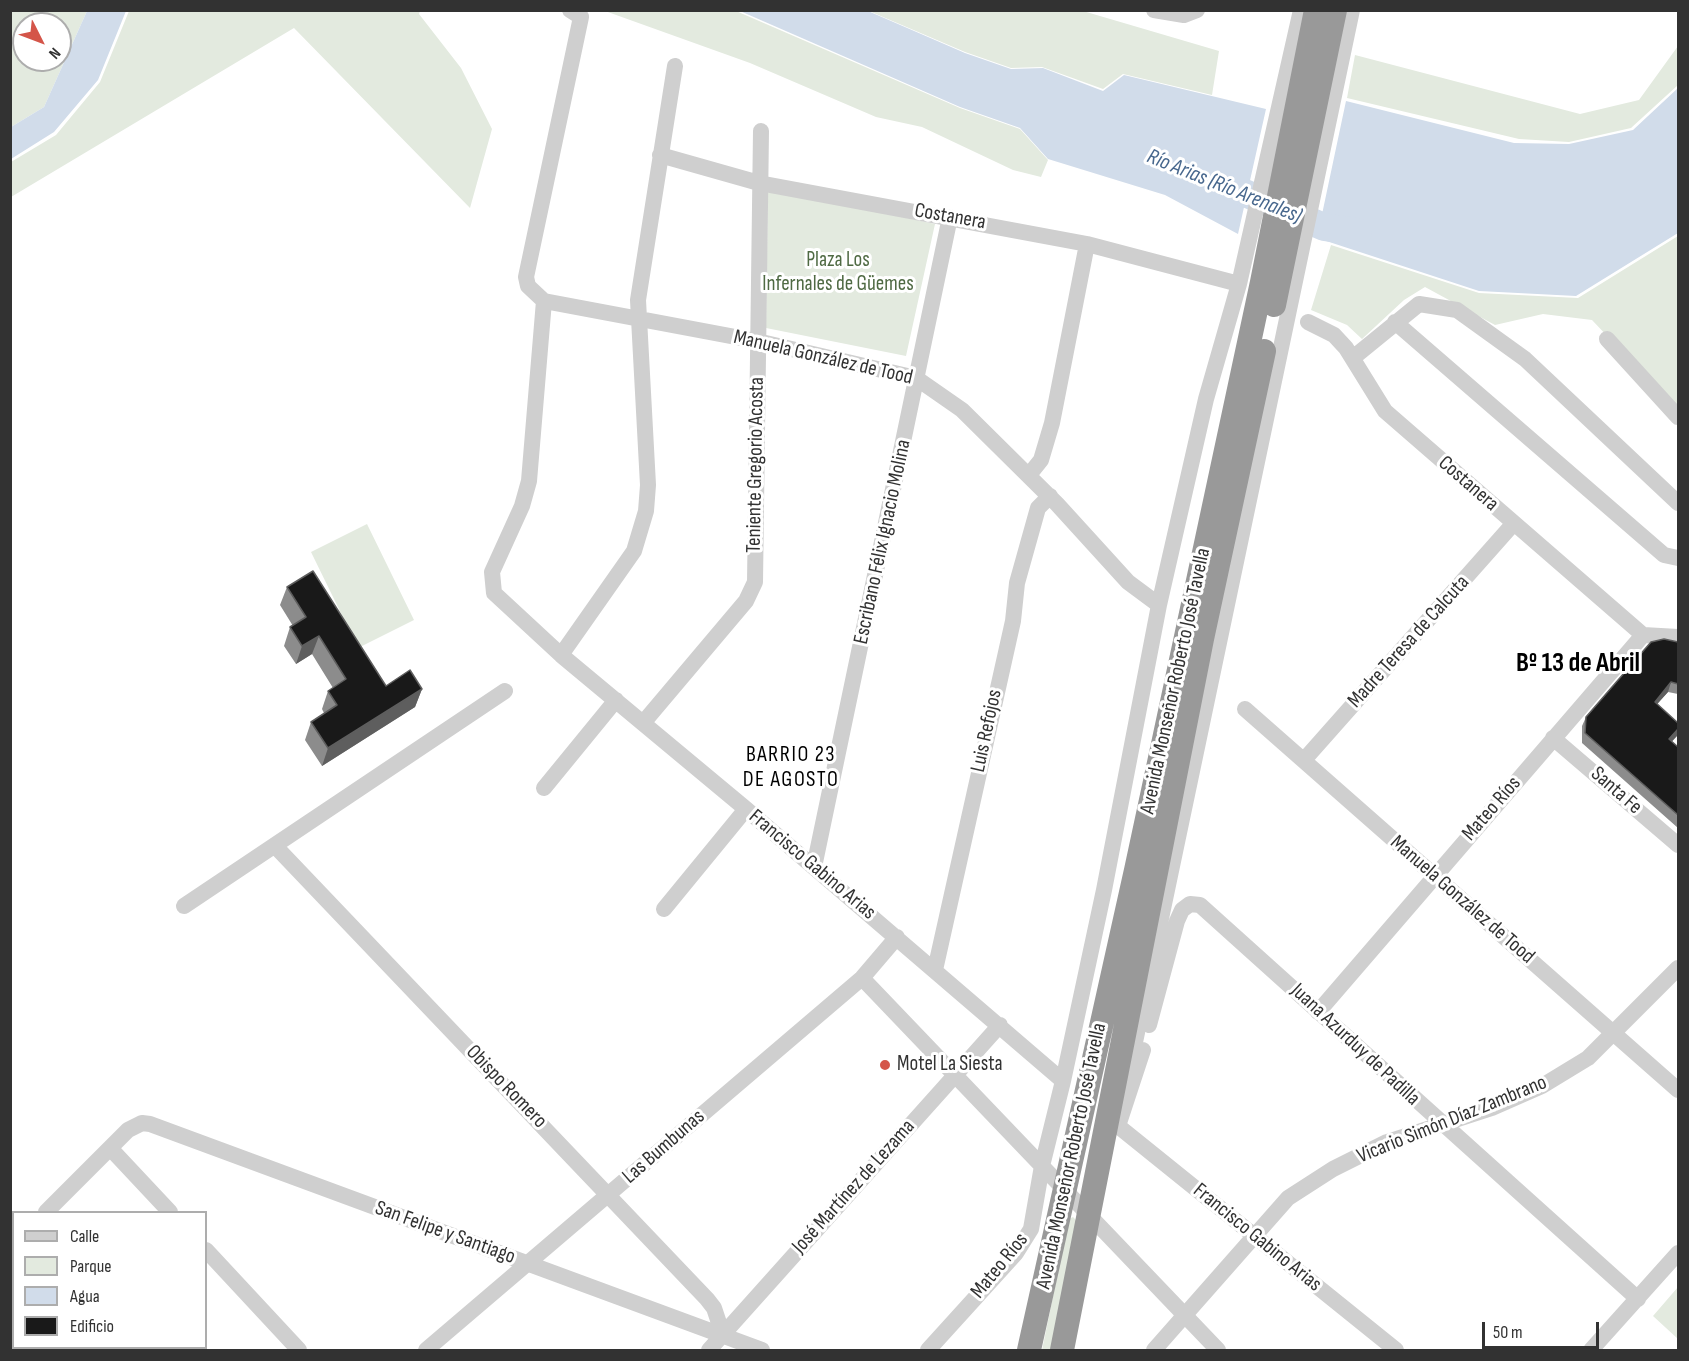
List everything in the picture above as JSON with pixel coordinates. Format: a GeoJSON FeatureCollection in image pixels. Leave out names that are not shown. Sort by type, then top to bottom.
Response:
{"type":"FeatureCollection","features":[{"type":"Feature","properties":{"kind":"highway","name":"Avenida Monseñor Roberto José Tavella"},"geometry":{"type":"LineString","coordinates":[[1062,1350],[1202,639],[1268,283],[1320,22]]}},
{"type":"Feature","properties":{"kind":"highway","name":"Avenida Monseñor Roberto José Tavella"},"geometry":{"type":"LineString","coordinates":[[1029,1350],[1268,283]]}},
{"type":"Feature","properties":{"kind":"street"},"geometry":{"type":"LineString","coordinates":[[1154,10],[1184,15],[1197,10]]}},
{"type":"Feature","properties":{"kind":"street"},"geometry":{"type":"LineString","coordinates":[[1088,1215],[1118,1126],[1268,283],[1320,22],[1352,10]]}},
{"type":"Feature","properties":{"kind":"street"},"geometry":{"type":"LineString","coordinates":[[544,301],[528,286],[526,277],[576,14]]}},
{"type":"Feature","properties":{"kind":"street"},"geometry":{"type":"LineString","coordinates":[[561,655],[634,550],[646,511],[648,485],[638,300],[675,66]]}},
{"type":"Feature","properties":{"kind":"street","name":"Teniente Gregorio Acosta"},"geometry":{"type":"LineString","coordinates":[[643,723],[746,601],[755,582],[761,131]]}},
{"type":"Feature","properties":{"kind":"street","name":"Costanera"},"geometry":{"type":"LineString","coordinates":[[660,156],[759,183],[1087,244],[1268,283]]}},
{"type":"Feature","properties":{"kind":"street","name":"Escribano Félix Ignacio Molina"},"geometry":{"type":"LineString","coordinates":[[814,867],[874,590],[950,218]]}},
{"type":"Feature","properties":{"kind":"street"},"geometry":{"type":"LineString","coordinates":[[1029,475],[1041,460],[1052,423],[1087,244]]}},
{"type":"Feature","properties":{"kind":"street","name":"Mateo Ríos"},"geometry":{"type":"LineString","coordinates":[[928,1350],[1024,1242],[1031,1229],[1042,1166],[1064,1081],[1159,605],[1206,399],[1268,283]]}},
{"type":"Feature","properties":{"kind":"street","name":"Manuela González de Tood"},"geometry":{"type":"LineString","coordinates":[[544,301],[757,341],[916,378],[962,410],[1050,496],[1128,582],[1159,605]]}},
{"type":"Feature","properties":{"kind":"street","name":"Francisco Gabino Arias"},"geometry":{"type":"LineString","coordinates":[[544,301],[527,493],[492,572],[492,587],[500,600],[561,655],[746,809],[1064,1081]]}},
{"type":"Feature","properties":{"kind":"street"},"geometry":{"type":"LineString","coordinates":[[1354,357],[1419,304],[1457,310],[1525,359],[1678,503]]}},
{"type":"Feature","properties":{"kind":"street","name":"Costanera"},"geometry":{"type":"LineString","coordinates":[[1308,322],[1334,335],[1354,357],[1385,411],[1643,634]]}},
{"type":"Feature","properties":{"kind":"street"},"geometry":{"type":"LineString","coordinates":[[1395,322],[1664,555],[1678,558]]}},
{"type":"Feature","properties":{"kind":"street"},"geometry":{"type":"LineString","coordinates":[[1607,339],[1678,417]]}},
{"type":"Feature","properties":{"kind":"street","name":"Luis Refojos"},"geometry":{"type":"LineString","coordinates":[[935,970],[1013,621],[1017,582],[1038,508],[1050,496]]}},
{"type":"Feature","properties":{"kind":"street","name":"Madre Teresa de Calcuta"},"geometry":{"type":"LineString","coordinates":[[1304,760],[1514,523]]}},
{"type":"Feature","properties":{"kind":"street"},"geometry":{"type":"LineString","coordinates":[[1643,634],[1678,637]]}},
{"type":"Feature","properties":{"kind":"street","name":"Mateo Ríos"},"geometry":{"type":"LineString","coordinates":[[1318,1012],[1643,634]]}},
{"type":"Feature","properties":{"kind":"street"},"geometry":{"type":"LineString","coordinates":[[184,906],[276,847],[505,691]]}},
{"type":"Feature","properties":{"kind":"street"},"geometry":{"type":"LineString","coordinates":[[544,788],[616,700]]}},
{"type":"Feature","properties":{"kind":"street","name":"Manuela González de Tood"},"geometry":{"type":"LineString","coordinates":[[1245,709],[1678,1090]]}},
{"type":"Feature","properties":{"kind":"street","name":"Santa Fe"},"geometry":{"type":"LineString","coordinates":[[1553,738],[1678,845]]}},
{"type":"Feature","properties":{"kind":"street"},"geometry":{"type":"LineString","coordinates":[[664,909],[746,809]]}},
{"type":"Feature","properties":{"kind":"street","name":"Obispo Romero"},"geometry":{"type":"LineString","coordinates":[[276,847],[707,1299],[714,1308],[723,1335]]}},
{"type":"Feature","properties":{"kind":"street","name":"Juana Azurduy de Padilla"},"geometry":{"type":"LineString","coordinates":[[1118,1126],[1138,1068],[1177,921],[1182,910],[1190,904],[1200,905],[1638,1299]]}},
{"type":"Feature","properties":{"kind":"street","name":"Las Bumbunas"},"geometry":{"type":"LineString","coordinates":[[426,1350],[862,978],[897,937]]}},
{"type":"Feature","properties":{"kind":"street","name":"Vicario Simón Díaz Zambrano"},"geometry":{"type":"LineString","coordinates":[[1154,1350],[1288,1198],[1333,1169],[1387,1142],[1492,1108],[1542,1086],[1588,1058],[1678,968]]}},
{"type":"Feature","properties":{"kind":"street"},"geometry":{"type":"LineString","coordinates":[[862,978],[1218,1350]]}},
{"type":"Feature","properties":{"kind":"street","name":"José Martínez de Lezama"},"geometry":{"type":"LineString","coordinates":[[709,1350],[1000,1025]]}},
{"type":"Feature","properties":{"kind":"street","name":"San Felipe y Santiago"},"geometry":{"type":"LineString","coordinates":[[110,1148],[128,1130],[142,1123],[150,1124],[723,1335],[754,1349]]}},
{"type":"Feature","properties":{"kind":"street","name":"Francisco Gabino Arias"},"geometry":{"type":"LineString","coordinates":[[1118,1126],[1395,1350]]}},
{"type":"Feature","properties":{"kind":"street"},"geometry":{"type":"LineString","coordinates":[[47,1211],[110,1148],[169,1211]]}},
{"type":"Feature","properties":{"kind":"street"},"geometry":{"type":"LineString","coordinates":[[207,1251],[299,1350]]}},
{"type":"Feature","properties":{"kind":"street"},"geometry":{"type":"LineString","coordinates":[[1591,1350],[1678,1253]]}},
{"type":"Feature","properties":{"kind":"green space"},"geometry":{"type":"Polygon","coordinates":[[[10,11],[87,11],[72,44],[72,12],[12,12],[12,72],[60,72],[44,107],[11,127],[10,11]]]}},
{"type":"Feature","properties":{"kind":"green space"},"geometry":{"type":"Polygon","coordinates":[[[129,11],[420,11],[419,14],[461,68],[492,129],[470,208],[294,28],[11,197],[11,162],[56,135],[100,82],[129,11]]]}},
{"type":"Feature","properties":{"kind":"green space"},"geometry":{"type":"Polygon","coordinates":[[[605,11],[736,11],[960,108],[1020,129],[1048,160],[1041,177],[1013,170],[922,127],[876,117],[750,63],[605,11]]]}},
{"type":"Feature","properties":{"kind":"green space"},"geometry":{"type":"Polygon","coordinates":[[[869,11],[1083,11],[1219,51],[1212,95],[1123,74],[1103,89],[1042,67],[1011,68],[965,52],[869,11]]]}},
{"type":"Feature","properties":{"kind":"green space"},"geometry":{"type":"Polygon","coordinates":[[[1678,46],[1678,85],[1631,128],[1569,142],[1519,139],[1347,98],[1355,55],[1580,114],[1639,100],[1678,46]]]}},
{"type":"Feature","properties":{"kind":"green space","name":"Plaza Los Infernales de Güemes"},"geometry":{"type":"Polygon","coordinates":[[[768,188],[935,224],[906,356],[766,328],[768,188]]]}},
{"type":"Feature","properties":{"kind":"green space"},"geometry":{"type":"Polygon","coordinates":[[[1678,236],[1678,411],[1592,320],[1543,314],[1495,325],[1425,287],[1404,300],[1362,339],[1347,325],[1311,310],[1331,245],[1479,293],[1578,298],[1678,236]]]}},
{"type":"Feature","properties":{"kind":"green space"},"geometry":{"type":"Polygon","coordinates":[[[367,524],[414,620],[358,648],[311,552],[367,524]]]}},
{"type":"Feature","properties":{"kind":"green space"},"geometry":{"type":"Polygon","coordinates":[[[1073,1217],[1076,1220],[1055,1350],[1042,1350],[1069,1219],[1073,1217]]]}},
{"type":"Feature","properties":{"kind":"green space"},"geometry":{"type":"Polygon","coordinates":[[[1678,1287],[1678,1339],[1653,1316],[1678,1287]]]}},
{"type":"Feature","properties":{"kind":"water"},"geometry":{"type":"Polygon","coordinates":[[[87,11],[126,11],[98,80],[54,132],[11,159],[11,127],[44,107],[60,72],[72,72],[72,44],[87,11]]]}},
{"type":"Feature","properties":{"kind":"water"},"geometry":{"type":"Polygon","coordinates":[[[740,11],[868,11],[965,53],[1011,69],[1043,68],[1103,91],[1124,75],[1266,109],[1238,234],[1165,195],[1048,159],[1020,128],[960,107],[740,11]]]}},
{"type":"Feature","properties":{"kind":"water"},"geometry":{"type":"Polygon","coordinates":[[[1678,88],[1678,233],[1576,296],[1479,291],[1317,238],[1346,101],[1514,143],[1569,144],[1633,130],[1678,88]]]}},
{"type":"Feature","properties":{"kind":"building"},"geometry":{"type":"Polygon","coordinates":[[[313,571],[386,686],[410,670],[422,689],[328,748],[311,722],[337,705],[328,691],[346,679],[319,636],[302,646],[290,627],[306,617],[287,587],[313,571]]]}},
{"type":"Feature","properties":{"kind":"building"},"geometry":{"type":"Polygon","coordinates":[[[1664,639],[1678,642],[1678,684],[1671,682],[1655,702],[1678,723],[1678,729],[1669,739],[1678,747],[1678,815],[1585,733],[1586,717],[1651,642],[1664,639]]]}},
{"type":"Feature","properties":{"kind":"waterway","name":"Río Arias (Río Arenales)"},"geometry":{"type":"LineString","coordinates":[[1210,178],[1324,227],[1358,232]]}},
{"type":"Feature","properties":{"kind":"place","name":"Motel La Siesta"},"geometry":{"type":"Point","coordinates":[885,1065]}},
{"type":"Feature","properties":{"kind":"district","name":"Bº 13 de Abril"},"geometry":{"type":"Point","coordinates":[1578,664]}},
{"type":"Feature","properties":{"kind":"district","name":"BARRIO 23 DE AGOSTO"},"geometry":{"type":"Point","coordinates":[791,768]}}]}
